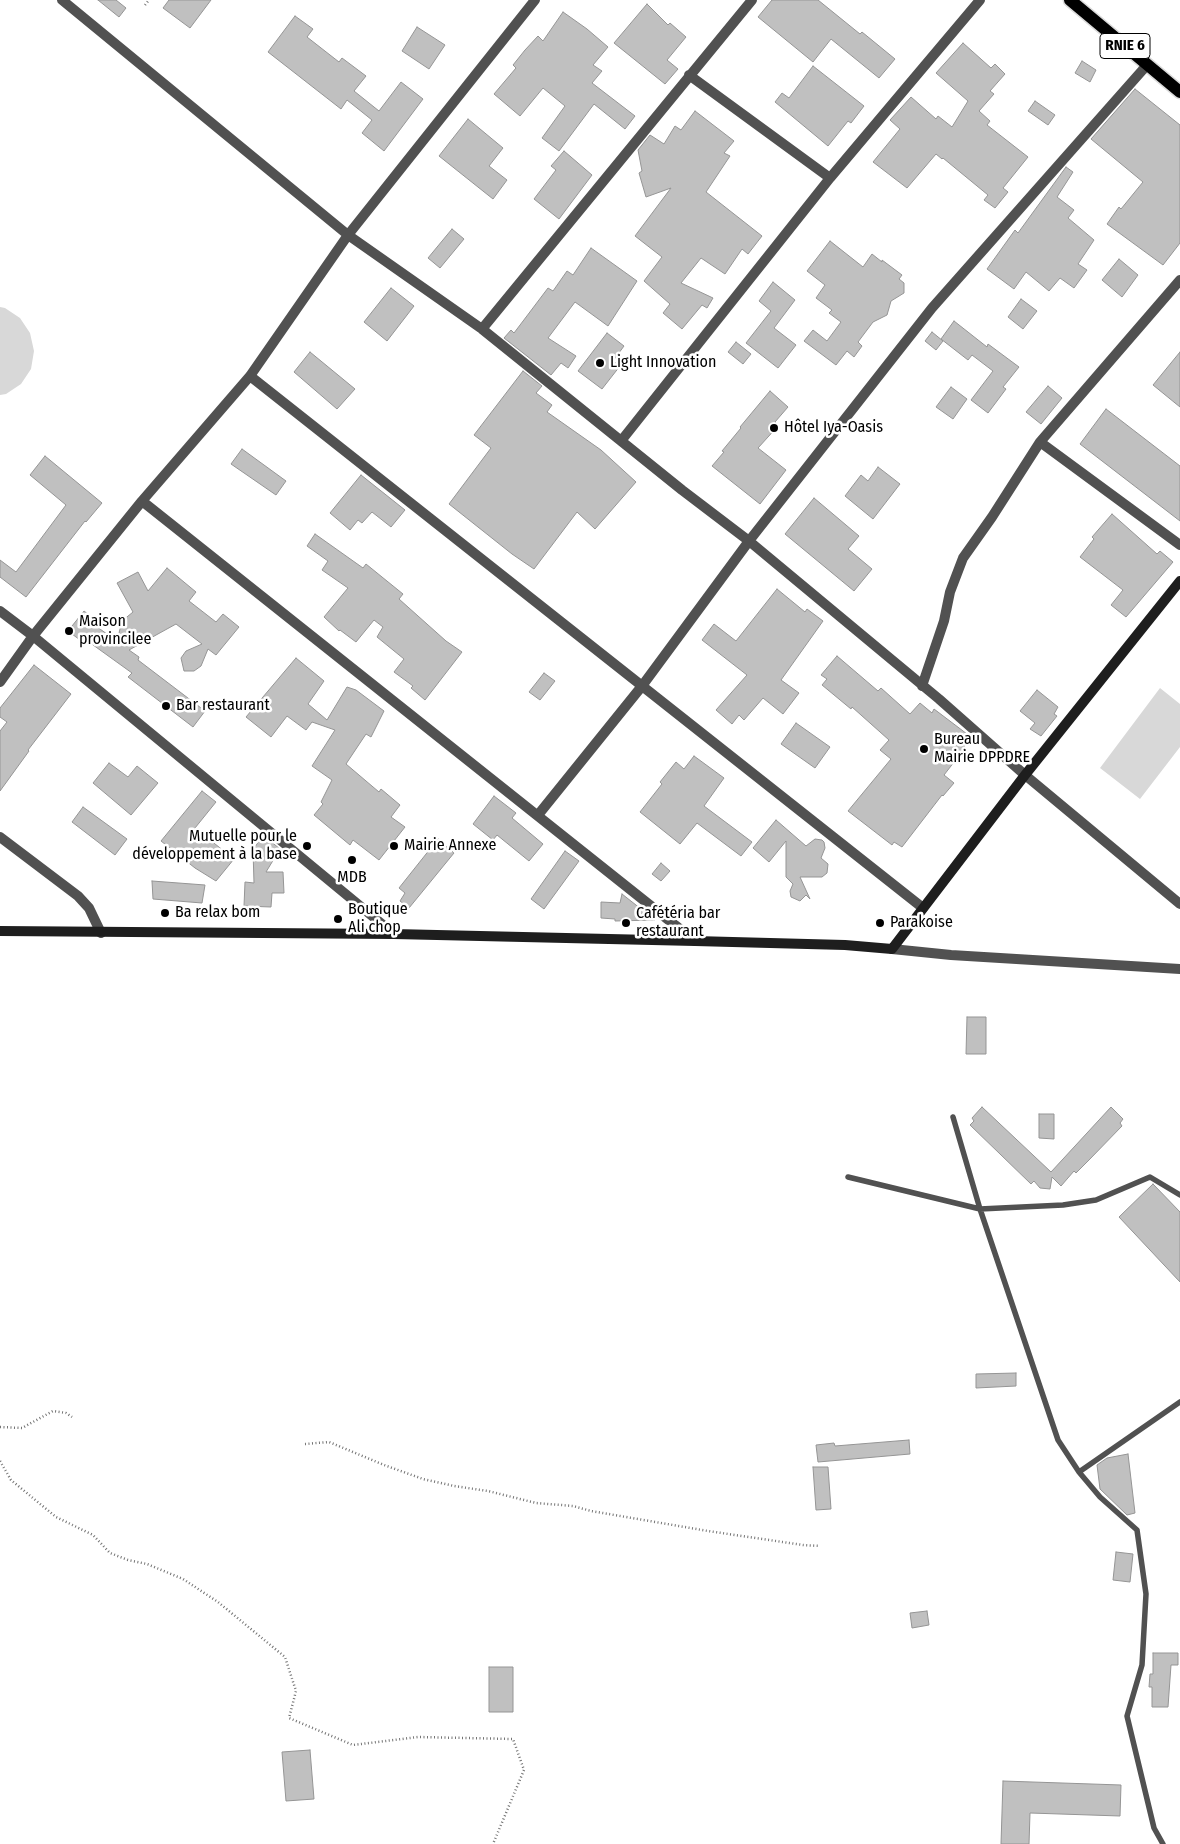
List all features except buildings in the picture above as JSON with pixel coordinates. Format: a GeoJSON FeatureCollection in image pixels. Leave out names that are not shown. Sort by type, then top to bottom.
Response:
{"type":"FeatureCollection","features":[{"type":"Feature","properties":{"kind":"main road","name":"RNIE 6"},"geometry":{"type":"LineString","coordinates":[[1070,0],[1180,92]]}},
{"type":"Feature","properties":{"kind":"street"},"geometry":{"type":"LineString","coordinates":[[62,0],[348,235],[482,329],[682,490],[749,541],[1180,904]]}},
{"type":"Feature","properties":{"kind":"street"},"geometry":{"type":"LineString","coordinates":[[0,682],[33,636],[142,501],[250,376],[348,235],[535,0]]}},
{"type":"Feature","properties":{"kind":"street"},"geometry":{"type":"LineString","coordinates":[[482,329],[752,0]]}},
{"type":"Feature","properties":{"kind":"street"},"geometry":{"type":"LineString","coordinates":[[621,441],[830,178],[980,0]]}},
{"type":"Feature","properties":{"kind":"street"},"geometry":{"type":"LineString","coordinates":[[538,815],[642,686],[749,541],[932,308],[1147,65]]}},
{"type":"Feature","properties":{"kind":"street"},"geometry":{"type":"LineString","coordinates":[[689,75],[830,178]]}},
{"type":"Feature","properties":{"kind":"street"},"geometry":{"type":"LineString","coordinates":[[922,686],[944,621],[950,592],[963,558],[1040,442],[1180,280]]}},
{"type":"Feature","properties":{"kind":"street"},"geometry":{"type":"LineString","coordinates":[[250,376],[923,908]]}},
{"type":"Feature","properties":{"kind":"street"},"geometry":{"type":"LineString","coordinates":[[1040,442],[1180,545]]}},
{"type":"Feature","properties":{"kind":"street"},"geometry":{"type":"LineString","coordinates":[[142,501],[695,941]]}},
{"type":"Feature","properties":{"kind":"street"},"geometry":{"type":"LineString","coordinates":[[892,949],[1025,775],[1180,581]]}},
{"type":"Feature","properties":{"kind":"street"},"geometry":{"type":"LineString","coordinates":[[0,612],[33,636],[394,934]]}},
{"type":"Feature","properties":{"kind":"street"},"geometry":{"type":"LineString","coordinates":[[0,837],[78,896],[89,908],[100,933]]}},
{"type":"Feature","properties":{"kind":"street"},"geometry":{"type":"LineString","coordinates":[[0,931],[394,934],[845,945],[1180,969]]}},
{"type":"Feature","properties":{"kind":"lane"},"geometry":{"type":"LineString","coordinates":[[953,1117],[980,1209],[1058,1440],[1078,1472],[1100,1498],[1137,1530],[1146,1594],[1142,1665],[1127,1716],[1154,1828],[1162,1844]]}},
{"type":"Feature","properties":{"kind":"lane"},"geometry":{"type":"LineString","coordinates":[[848,1177],[980,1209],[1063,1205],[1096,1200],[1150,1177],[1180,1195]]}},
{"type":"Feature","properties":{"kind":"lane"},"geometry":{"type":"LineString","coordinates":[[1078,1472],[1180,1402]]}},
{"type":"Feature","properties":{"kind":"path"},"geometry":{"type":"LineString","coordinates":[[145,5],[149,0]]}},
{"type":"Feature","properties":{"kind":"path"},"geometry":{"type":"LineString","coordinates":[[0,1427],[22,1428],[52,1411],[66,1413],[72,1417]]}},
{"type":"Feature","properties":{"kind":"path"},"geometry":{"type":"LineString","coordinates":[[305,1444],[329,1442],[423,1479],[454,1486],[708,1531],[820,1546]]}},
{"type":"Feature","properties":{"kind":"path"},"geometry":{"type":"LineString","coordinates":[[0,1461],[11,1480],[56,1517],[93,1535],[110,1553],[128,1560],[147,1564],[183,1579],[218,1602],[285,1656],[296,1691],[289,1718],[353,1746],[418,1737],[513,1739],[524,1770],[493,1844]]}},
{"type":"Feature","properties":{"kind":"shaded area"},"geometry":{"type":"Polygon","coordinates":[[[0,307],[5,308],[20,318],[30,333],[34,351],[31,369],[21,384],[6,394],[0,395],[0,307]]]}},
{"type":"Feature","properties":{"kind":"shaded area"},"geometry":{"type":"Polygon","coordinates":[[[1160,688],[1180,704],[1180,747],[1140,799],[1100,768],[1160,688]]]}},
{"type":"Feature","properties":{"kind":"place","name":"Light Innovation"},"geometry":{"type":"Point","coordinates":[600,363]}},
{"type":"Feature","properties":{"kind":"place","name":"Hôtel Iya-Oasis"},"geometry":{"type":"Point","coordinates":[774,428]}},
{"type":"Feature","properties":{"kind":"place","name":"Maison provincilee"},"geometry":{"type":"Point","coordinates":[69,631]}},
{"type":"Feature","properties":{"kind":"place","name":"Bar restaurant"},"geometry":{"type":"Point","coordinates":[166,706]}},
{"type":"Feature","properties":{"kind":"place","name":"Bureau Mairie DPPDRE"},"geometry":{"type":"Point","coordinates":[924,749]}},
{"type":"Feature","properties":{"kind":"place","name":"Mutuelle pour le développement à la base"},"geometry":{"type":"Point","coordinates":[307,846]}},
{"type":"Feature","properties":{"kind":"place","name":"Mairie Annexe"},"geometry":{"type":"Point","coordinates":[394,846]}},
{"type":"Feature","properties":{"kind":"place","name":"MDB"},"geometry":{"type":"Point","coordinates":[352,860]}},
{"type":"Feature","properties":{"kind":"place","name":"Ba relax bom"},"geometry":{"type":"Point","coordinates":[165,913]}},
{"type":"Feature","properties":{"kind":"place","name":"Boutique Ali chop"},"geometry":{"type":"Point","coordinates":[338,919]}},
{"type":"Feature","properties":{"kind":"place","name":"Cafétéria bar restaurant"},"geometry":{"type":"Point","coordinates":[626,923]}},
{"type":"Feature","properties":{"kind":"place","name":"Parakoise"},"geometry":{"type":"Point","coordinates":[880,923]}}]}
